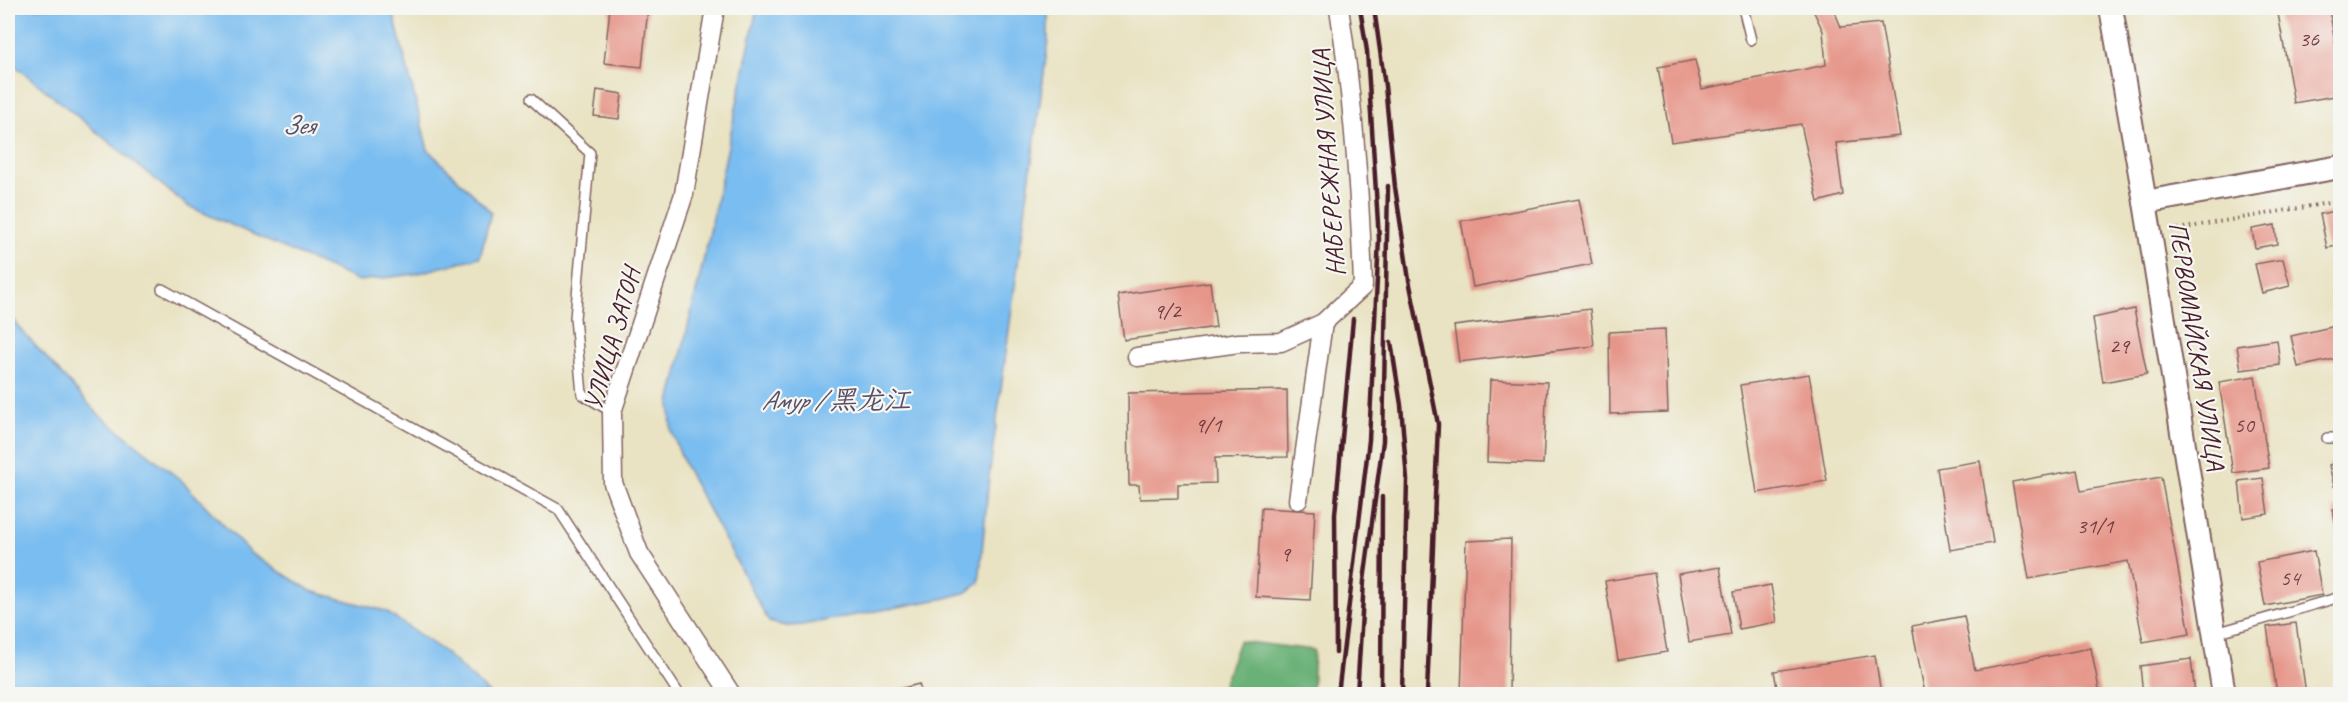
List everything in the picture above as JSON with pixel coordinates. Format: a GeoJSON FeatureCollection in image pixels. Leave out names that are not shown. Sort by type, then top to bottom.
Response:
{"type":"FeatureCollection","features":[{"type":"Feature","properties":{"kind":"street","name":"УЛИЦА ЗАТОН"},"geometry":{"type":"LineString","coordinates":[[715,8],[684,194],[612,412],[613,483],[639,553],[731,694]]}},
{"type":"Feature","properties":{"kind":"street","name":"НАБЕРЕЖНАЯ УЛИЦА"},"geometry":{"type":"LineString","coordinates":[[1137,357],[1239,343],[1281,342],[1323,323],[1363,286],[1360,210],[1346,49],[1339,8]]}},
{"type":"Feature","properties":{"kind":"street","name":"ПЕРВОМАЙСКАЯ УЛИЦА"},"geometry":{"type":"LineString","coordinates":[[2111,8],[2145,202],[2224,694]]}},
{"type":"Feature","properties":{"kind":"street"},"geometry":{"type":"LineString","coordinates":[[2145,202],[2340,167]]}},
{"type":"Feature","properties":{"kind":"street"},"geometry":{"type":"LineString","coordinates":[[1298,500],[1323,323]]}},
{"type":"Feature","properties":{"kind":"lane"},"geometry":{"type":"LineString","coordinates":[[1743,8],[1751,40]]}},
{"type":"Feature","properties":{"kind":"lane"},"geometry":{"type":"LineString","coordinates":[[531,99],[590,153],[575,318],[582,394],[612,412]]}},
{"type":"Feature","properties":{"kind":"lane"},"geometry":{"type":"LineString","coordinates":[[162,289],[558,509],[680,694]]}},
{"type":"Feature","properties":{"kind":"lane"},"geometry":{"type":"LineString","coordinates":[[2327,438],[2340,438]]}},
{"type":"Feature","properties":{"kind":"lane"},"geometry":{"type":"LineString","coordinates":[[2213,634],[2340,597]]}},
{"type":"Feature","properties":{"kind":"path"},"geometry":{"type":"LineString","coordinates":[[2172,230],[2340,201]]}},
{"type":"Feature","properties":{"kind":"green space"},"geometry":{"type":"Polygon","coordinates":[[[1239,641],[1314,650],[1312,694],[1220,694],[1239,641]]]}},
{"type":"Feature","properties":{"kind":"water","name":"Зея"},"geometry":{"type":"Polygon","coordinates":[[[8,8],[392,8],[428,150],[491,212],[480,257],[415,274],[359,281],[188,206],[8,60],[8,8]]]}},
{"type":"Feature","properties":{"kind":"water","name":"Амур / 黑龙江"},"geometry":{"type":"Polygon","coordinates":[[[757,8],[1048,8],[1048,43],[989,477],[979,583],[967,592],[802,625],[787,626],[769,622],[685,466],[671,430],[670,403],[708,241],[757,8]]]}},
{"type":"Feature","properties":{"kind":"water"},"geometry":{"type":"Polygon","coordinates":[[[8,311],[20,329],[97,413],[182,481],[250,553],[311,591],[385,611],[442,650],[490,694],[8,694],[8,311]]]}},
{"type":"Feature","properties":{"kind":"building"},"geometry":{"type":"Polygon","coordinates":[[[610,8],[648,8],[642,67],[604,63],[610,8]]]}},
{"type":"Feature","properties":{"kind":"building"},"geometry":{"type":"Polygon","coordinates":[[[1812,8],[1833,8],[1841,27],[1881,23],[1900,136],[1836,143],[1843,195],[1818,202],[1801,124],[1671,142],[1658,67],[1695,60],[1702,89],[1826,65],[1823,31],[1812,8]]]}},
{"type":"Feature","properties":{"kind":"building"},"geometry":{"type":"Polygon","coordinates":[[[2277,8],[2329,8],[2340,71],[2340,95],[2294,103],[2277,8]]]}},
{"type":"Feature","properties":{"kind":"building"},"geometry":{"type":"Polygon","coordinates":[[[597,90],[622,94],[619,119],[594,116],[597,90]]]}},
{"type":"Feature","properties":{"kind":"building"},"geometry":{"type":"Polygon","coordinates":[[[1579,199],[1592,264],[1473,287],[1461,221],[1579,199]]]}},
{"type":"Feature","properties":{"kind":"building"},"geometry":{"type":"Polygon","coordinates":[[[2339,210],[2340,245],[2327,248],[2320,214],[2339,210]]]}},
{"type":"Feature","properties":{"kind":"building"},"geometry":{"type":"Polygon","coordinates":[[[2275,225],[2277,244],[2255,248],[2252,229],[2275,225]]]}},
{"type":"Feature","properties":{"kind":"building"},"geometry":{"type":"Polygon","coordinates":[[[2283,259],[2290,286],[2262,293],[2255,264],[2283,259]]]}},
{"type":"Feature","properties":{"kind":"building"},"geometry":{"type":"Polygon","coordinates":[[[1210,282],[1216,327],[1124,340],[1118,295],[1210,282]]]}},
{"type":"Feature","properties":{"kind":"building"},"geometry":{"type":"Polygon","coordinates":[[[1590,309],[1594,346],[1459,362],[1454,326],[1590,309]]]}},
{"type":"Feature","properties":{"kind":"building"},"geometry":{"type":"Polygon","coordinates":[[[2134,309],[2147,374],[2103,382],[2093,318],[2134,309]]]}},
{"type":"Feature","properties":{"kind":"building"},"geometry":{"type":"Polygon","coordinates":[[[2340,325],[2340,358],[2298,367],[2291,336],[2340,325]]]}},
{"type":"Feature","properties":{"kind":"building"},"geometry":{"type":"Polygon","coordinates":[[[1665,329],[1668,412],[1610,414],[1609,332],[1665,329]]]}},
{"type":"Feature","properties":{"kind":"building"},"geometry":{"type":"Polygon","coordinates":[[[2277,340],[2280,365],[2241,370],[2237,346],[2277,340]]]}},
{"type":"Feature","properties":{"kind":"building"},"geometry":{"type":"Polygon","coordinates":[[[1809,374],[1827,481],[1757,493],[1740,385],[1809,374]]]}},
{"type":"Feature","properties":{"kind":"building"},"geometry":{"type":"Polygon","coordinates":[[[2255,376],[2269,468],[2233,473],[2219,382],[2255,376]]]}},
{"type":"Feature","properties":{"kind":"building"},"geometry":{"type":"Polygon","coordinates":[[[1490,380],[1547,382],[1543,464],[1487,462],[1490,380]]]}},
{"type":"Feature","properties":{"kind":"building"},"geometry":{"type":"Polygon","coordinates":[[[1287,390],[1288,457],[1215,458],[1216,483],[1178,484],[1178,498],[1140,499],[1139,485],[1129,485],[1128,393],[1287,390]]]}},
{"type":"Feature","properties":{"kind":"building"},"geometry":{"type":"Polygon","coordinates":[[[1980,461],[1993,543],[1950,550],[1937,468],[1980,461]]]}},
{"type":"Feature","properties":{"kind":"building"},"geometry":{"type":"Polygon","coordinates":[[[2340,462],[2340,484],[2334,486],[2329,465],[2340,462]]]}},
{"type":"Feature","properties":{"kind":"building"},"geometry":{"type":"Polygon","coordinates":[[[2077,470],[2081,491],[2161,477],[2190,634],[2143,642],[2128,561],[2029,579],[2012,482],[2077,470]]]}},
{"type":"Feature","properties":{"kind":"building"},"geometry":{"type":"Polygon","coordinates":[[[2263,478],[2268,514],[2243,518],[2239,481],[2263,478]]]}},
{"type":"Feature","properties":{"kind":"building"},"geometry":{"type":"Polygon","coordinates":[[[2340,507],[2340,538],[2338,538],[2333,509],[2340,507]]]}},
{"type":"Feature","properties":{"kind":"building"},"geometry":{"type":"Polygon","coordinates":[[[1261,508],[1315,511],[1310,600],[1256,597],[1261,508]]]}},
{"type":"Feature","properties":{"kind":"building"},"geometry":{"type":"Polygon","coordinates":[[[1511,539],[1509,694],[1461,694],[1466,541],[1511,539]]]}},
{"type":"Feature","properties":{"kind":"building"},"geometry":{"type":"Polygon","coordinates":[[[2314,551],[2322,595],[2265,606],[2257,562],[2314,551]]]}},
{"type":"Feature","properties":{"kind":"building"},"geometry":{"type":"Polygon","coordinates":[[[1720,567],[1731,635],[1689,642],[1678,574],[1720,567]]]}},
{"type":"Feature","properties":{"kind":"building"},"geometry":{"type":"Polygon","coordinates":[[[1654,573],[1667,652],[1618,660],[1605,581],[1654,573]]]}},
{"type":"Feature","properties":{"kind":"building"},"geometry":{"type":"Polygon","coordinates":[[[1771,585],[1777,622],[1739,629],[1733,592],[1771,585]]]}},
{"type":"Feature","properties":{"kind":"building"},"geometry":{"type":"Polygon","coordinates":[[[1964,616],[1975,670],[2091,648],[2100,694],[1925,694],[1912,626],[1964,616]]]}},
{"type":"Feature","properties":{"kind":"building"},"geometry":{"type":"Polygon","coordinates":[[[2296,623],[2306,694],[2277,694],[2267,627],[2296,623]]]}},
{"type":"Feature","properties":{"kind":"building"},"geometry":{"type":"Polygon","coordinates":[[[1875,655],[1881,694],[1778,694],[1774,671],[1875,655]]]}},
{"type":"Feature","properties":{"kind":"building"},"geometry":{"type":"Polygon","coordinates":[[[2191,659],[2195,694],[2143,694],[2140,666],[2191,659]]]}},
{"type":"Feature","properties":{"kind":"building"},"geometry":{"type":"Polygon","coordinates":[[[919,684],[922,694],[880,694],[919,684]]]}},
{"type":"Feature","properties":{"kind":"railway"},"geometry":{"type":"LineString","coordinates":[[1338,694],[1369,440],[1379,239],[1367,51],[1360,8]]}},
{"type":"Feature","properties":{"kind":"railway"},"geometry":{"type":"LineString","coordinates":[[1374,8],[1385,86],[1395,187],[1409,280],[1438,424],[1427,694]]}},
{"type":"Feature","properties":{"kind":"railway"},"geometry":{"type":"LineString","coordinates":[[1357,694],[1364,581],[1383,441],[1388,186]]}},
{"type":"Feature","properties":{"kind":"railway"},"geometry":{"type":"LineString","coordinates":[[1336,653],[1335,514],[1353,319]]}},
{"type":"Feature","properties":{"kind":"railway"},"geometry":{"type":"LineString","coordinates":[[1391,342],[1401,405],[1407,480],[1402,694]]}},
{"type":"Feature","properties":{"kind":"railway"},"geometry":{"type":"LineString","coordinates":[[1381,694],[1382,497]]}}]}
